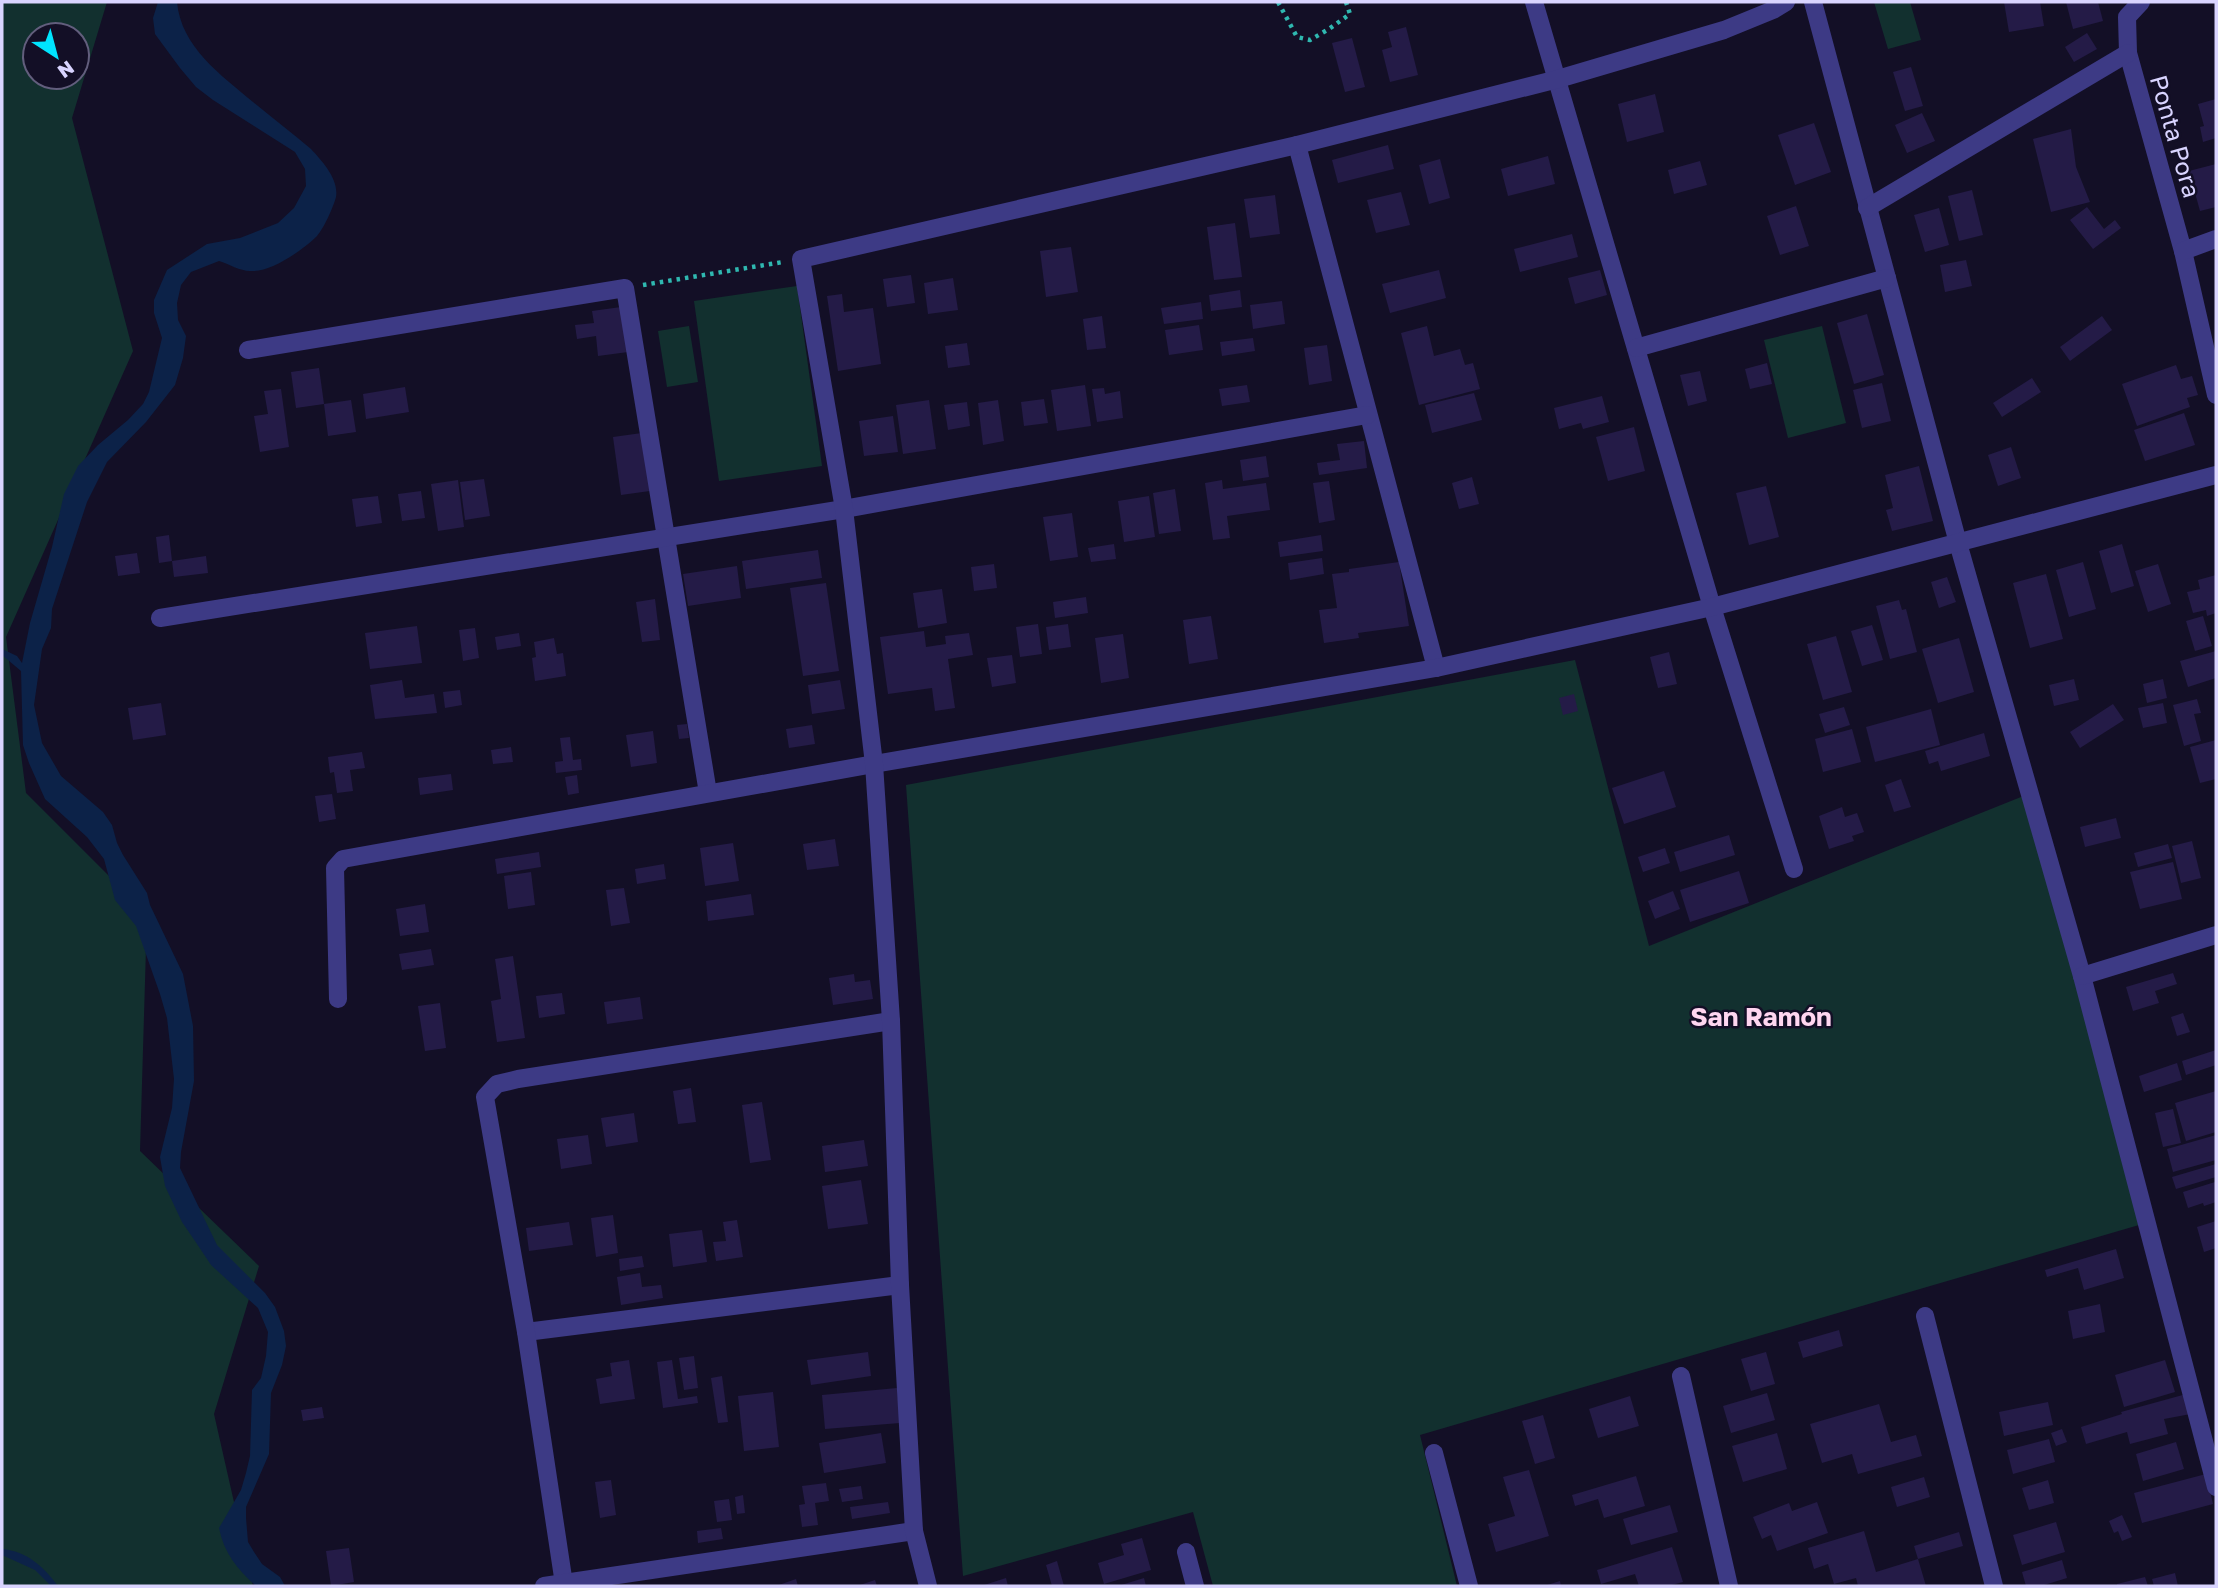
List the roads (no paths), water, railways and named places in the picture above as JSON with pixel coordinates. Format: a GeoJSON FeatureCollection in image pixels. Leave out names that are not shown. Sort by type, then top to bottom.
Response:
{"type":"FeatureCollection","features":[{"type":"Feature","properties":{"kind":"street"},"geometry":{"type":"LineString","coordinates":[[1534,2],[1712,607],[1794,869]]}},
{"type":"Feature","properties":{"kind":"street"},"geometry":{"type":"LineString","coordinates":[[928,1586],[914,1531],[900,1285],[891,1021],[874,764],[844,509],[801,259],[1297,145],[1558,79],[1724,30],[1786,2]]}},
{"type":"Feature","properties":{"kind":"street"},"geometry":{"type":"LineString","coordinates":[[1813,2],[1958,543],[2082,976],[2216,1487]]}},
{"type":"Feature","properties":{"kind":"street","name":"Ponta Pora"},"geometry":{"type":"LineString","coordinates":[[2141,2],[2127,17],[2127,53],[2183,251],[2216,395]]}},
{"type":"Feature","properties":{"kind":"street"},"geometry":{"type":"LineString","coordinates":[[1867,208],[2127,53]]}},
{"type":"Feature","properties":{"kind":"street"},"geometry":{"type":"LineString","coordinates":[[1297,145],[1436,668]]}},
{"type":"Feature","properties":{"kind":"street"},"geometry":{"type":"LineString","coordinates":[[2183,251],[2216,239]]}},
{"type":"Feature","properties":{"kind":"street"},"geometry":{"type":"LineString","coordinates":[[1636,348],[1887,278]]}},
{"type":"Feature","properties":{"kind":"street"},"geometry":{"type":"LineString","coordinates":[[247,350],[625,288],[708,793]]}},
{"type":"Feature","properties":{"kind":"street"},"geometry":{"type":"LineString","coordinates":[[160,618],[844,509],[1367,415]]}},
{"type":"Feature","properties":{"kind":"street"},"geometry":{"type":"LineString","coordinates":[[338,999],[335,868],[343,859],[708,793],[1436,668],[1712,607],[2216,475]]}},
{"type":"Feature","properties":{"kind":"street"},"geometry":{"type":"LineString","coordinates":[[2082,976],[2216,935]]}},
{"type":"Feature","properties":{"kind":"street"},"geometry":{"type":"LineString","coordinates":[[564,1584],[526,1332],[485,1097],[497,1084],[891,1021]]}},
{"type":"Feature","properties":{"kind":"street"},"geometry":{"type":"LineString","coordinates":[[526,1332],[900,1285]]}},
{"type":"Feature","properties":{"kind":"street"},"geometry":{"type":"LineString","coordinates":[[1925,1316],[1994,1586]]}},
{"type":"Feature","properties":{"kind":"street"},"geometry":{"type":"LineString","coordinates":[[1681,1376],[1729,1586]]}},
{"type":"Feature","properties":{"kind":"street"},"geometry":{"type":"LineString","coordinates":[[1434,1454],[1469,1586]]}},
{"type":"Feature","properties":{"kind":"street"},"geometry":{"type":"LineString","coordinates":[[544,1586],[914,1531]]}},
{"type":"Feature","properties":{"kind":"street"},"geometry":{"type":"LineString","coordinates":[[1186,1552],[1195,1586]]}},
{"type":"Feature","properties":{"kind":"water"},"geometry":{"type":"Polygon","coordinates":[[[158,2],[177,2],[186,33],[204,59],[311,149],[332,177],[336,197],[317,236],[286,260],[258,271],[238,269],[219,261],[191,272],[181,285],[177,303],[178,320],[186,336],[175,385],[146,422],[107,462],[87,502],[52,609],[51,628],[42,649],[34,705],[42,743],[61,776],[103,812],[112,825],[117,843],[147,893],[150,905],[183,974],[193,1026],[194,1081],[180,1168],[217,1245],[265,1293],[275,1307],[284,1331],[286,1346],[271,1393],[269,1454],[246,1507],[246,1518],[248,1542],[262,1564],[280,1577],[285,1586],[256,1586],[232,1560],[219,1528],[241,1490],[246,1473],[250,1456],[252,1390],[261,1378],[268,1332],[258,1308],[211,1265],[182,1222],[165,1186],[160,1157],[172,1108],[174,1079],[167,1018],[160,994],[136,926],[115,900],[104,859],[87,837],[45,799],[23,745],[21,671],[2,655],[2,649],[17,656],[22,663],[64,494],[78,466],[128,420],[143,404],[149,392],[162,338],[154,313],[154,300],[167,270],[207,244],[240,238],[278,223],[294,208],[306,186],[305,169],[295,152],[213,100],[196,87],[180,68],[155,34],[153,18],[158,2]]]}},
{"type":"Feature","properties":{"kind":"water"},"geometry":{"type":"Polygon","coordinates":[[[2,1549],[19,1553],[34,1561],[58,1586],[51,1586],[35,1570],[2,1555],[2,1549]]]}},
{"type":"Feature","properties":{"kind":"district","name":"San Ramón"},"geometry":{"type":"Point","coordinates":[1761,1016]}}]}
